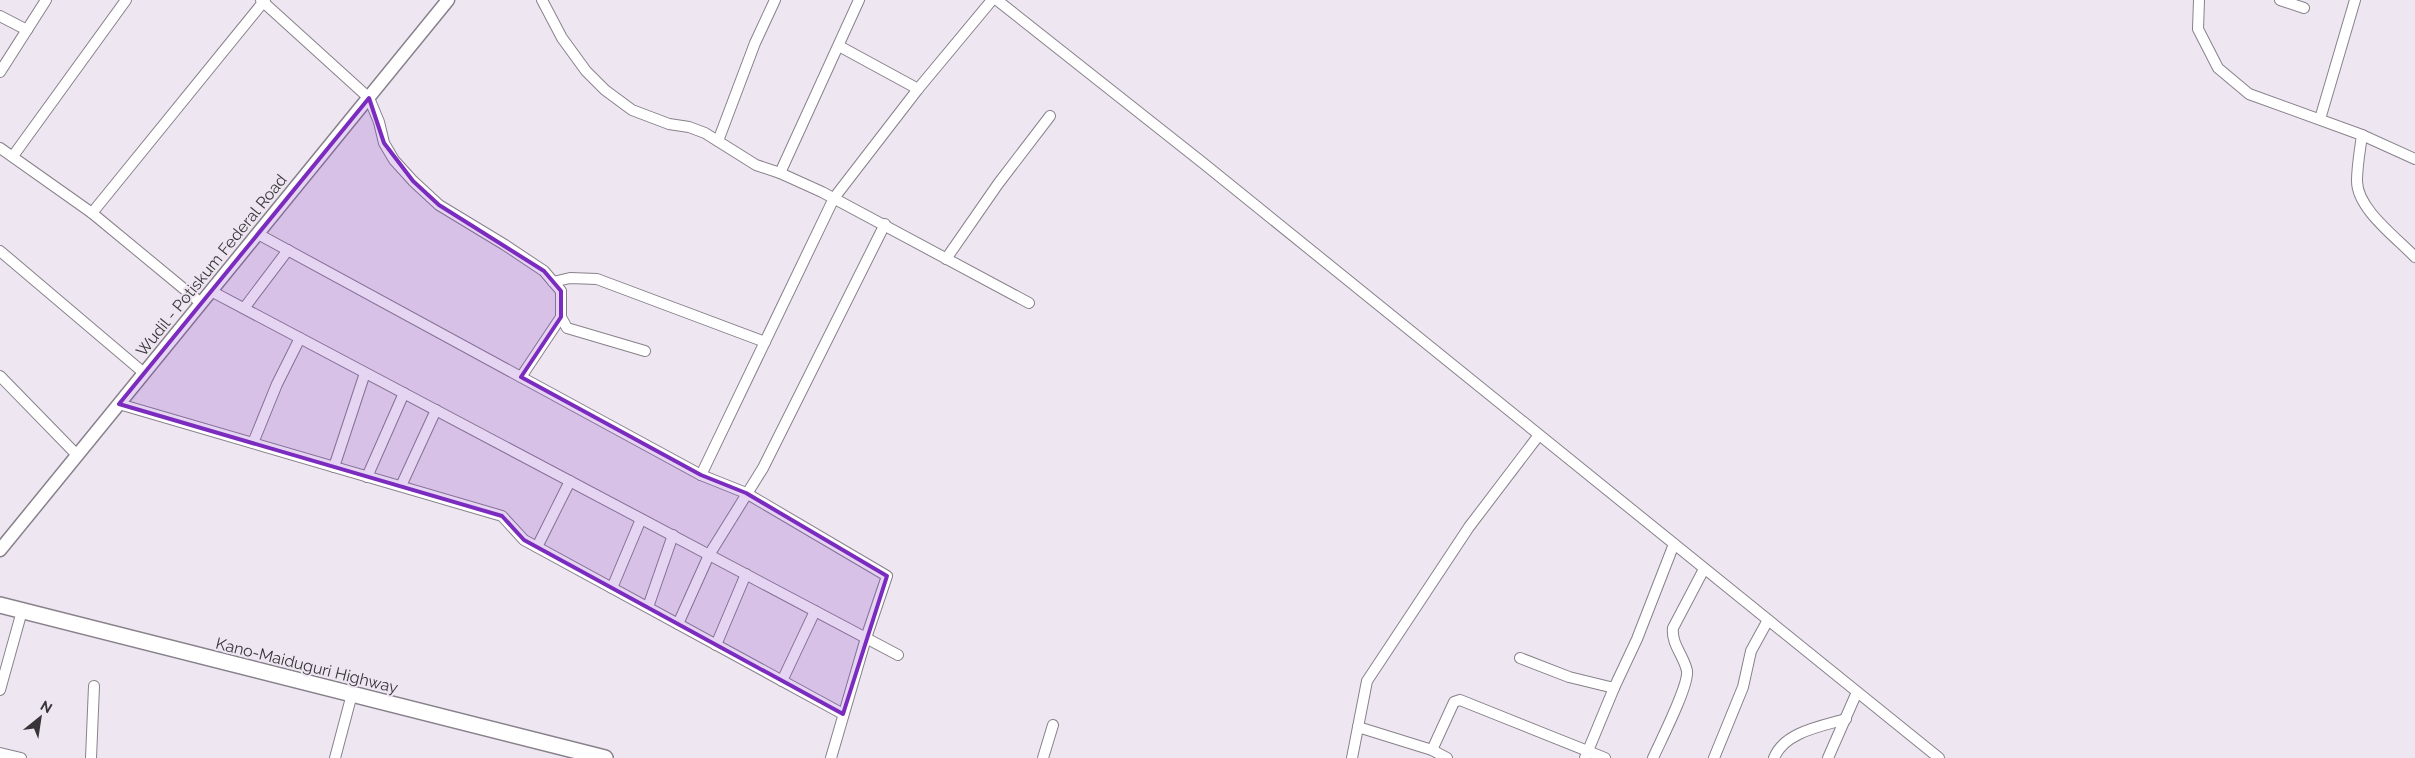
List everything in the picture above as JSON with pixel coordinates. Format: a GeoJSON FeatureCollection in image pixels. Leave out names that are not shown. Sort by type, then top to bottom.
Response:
{"type":"FeatureCollection","features":[{"type":"Feature","properties":{"kind":"highway","name":"Kano-Maiduguri Highway"},"geometry":{"type":"LineString","coordinates":[[0,605],[605,758]]}},
{"type":"Feature","properties":{"kind":"main road","name":"Wudil - Potiskum Federal Road"},"geometry":{"type":"LineString","coordinates":[[0,550],[448,0]]}},
{"type":"Feature","properties":{"kind":"street"},"geometry":{"type":"LineString","coordinates":[[0,72],[46,0]]}},
{"type":"Feature","properties":{"kind":"street"},"geometry":{"type":"LineString","coordinates":[[13,156],[126,0]]}},
{"type":"Feature","properties":{"kind":"street"},"geometry":{"type":"LineString","coordinates":[[542,0],[562,38],[586,71],[605,90],[632,110],[669,124],[689,127],[718,142],[756,166],[780,173],[834,198],[1029,303]]}},
{"type":"Feature","properties":{"kind":"street"},"geometry":{"type":"LineString","coordinates":[[718,142],[756,43],[775,0]]}},
{"type":"Feature","properties":{"kind":"street"},"geometry":{"type":"LineString","coordinates":[[780,173],[859,0]]}},
{"type":"Feature","properties":{"kind":"street"},"geometry":{"type":"LineString","coordinates":[[702,475],[834,198],[918,90],[992,0]]}},
{"type":"Feature","properties":{"kind":"street"},"geometry":{"type":"LineString","coordinates":[[997,0],[1540,435],[1939,758]]}},
{"type":"Feature","properties":{"kind":"street"},"geometry":{"type":"LineString","coordinates":[[2199,0],[2198,29],[2218,68],[2249,94],[2362,135],[2415,159]]}},
{"type":"Feature","properties":{"kind":"street"},"geometry":{"type":"LineString","coordinates":[[2280,0],[2304,8]]}},
{"type":"Feature","properties":{"kind":"street"},"geometry":{"type":"LineString","coordinates":[[2320,119],[2355,0]]}},
{"type":"Feature","properties":{"kind":"street"},"geometry":{"type":"LineString","coordinates":[[92,214],[263,1],[368,98],[379,122],[384,143],[394,160],[439,206],[505,245],[544,271],[561,291],[561,317],[567,328],[645,351]]}},
{"type":"Feature","properties":{"kind":"street"},"geometry":{"type":"LineString","coordinates":[[0,16],[27,30]]}},
{"type":"Feature","properties":{"kind":"street"},"geometry":{"type":"LineString","coordinates":[[838,46],[918,90]]}},
{"type":"Feature","properties":{"kind":"street"},"geometry":{"type":"LineString","coordinates":[[946,259],[998,184],[1050,116]]}},
{"type":"Feature","properties":{"kind":"street"},"geometry":{"type":"LineString","coordinates":[[2362,135],[2357,182],[2360,195],[2367,209],[2415,257]]}},
{"type":"Feature","properties":{"kind":"street"},"geometry":{"type":"LineString","coordinates":[[0,148],[92,214],[202,303]]}},
{"type":"Feature","properties":{"kind":"street"},"geometry":{"type":"LineString","coordinates":[[678,624],[709,555],[763,468],[884,224]]}},
{"type":"Feature","properties":{"kind":"street"},"geometry":{"type":"LineString","coordinates":[[258,234],[702,475],[746,494],[886,576],[831,758]]}},
{"type":"Feature","properties":{"kind":"street"},"geometry":{"type":"LineString","coordinates":[[245,308],[288,250]]}},
{"type":"Feature","properties":{"kind":"street"},"geometry":{"type":"LineString","coordinates":[[0,251],[144,373]]}},
{"type":"Feature","properties":{"kind":"street"},"geometry":{"type":"LineString","coordinates":[[554,282],[570,278],[597,280],[765,342]]}},
{"type":"Feature","properties":{"kind":"street"},"geometry":{"type":"LineString","coordinates":[[211,291],[898,655]]}},
{"type":"Feature","properties":{"kind":"street"},"geometry":{"type":"LineString","coordinates":[[521,377],[561,317]]}},
{"type":"Feature","properties":{"kind":"street"},"geometry":{"type":"LineString","coordinates":[[253,443],[277,384],[300,338]]}},
{"type":"Feature","properties":{"kind":"street"},"geometry":{"type":"LineString","coordinates":[[334,467],[365,373]]}},
{"type":"Feature","properties":{"kind":"street"},"geometry":{"type":"LineString","coordinates":[[0,376],[77,456]]}},
{"type":"Feature","properties":{"kind":"street"},"geometry":{"type":"LineString","coordinates":[[367,476],[404,393]]}},
{"type":"Feature","properties":{"kind":"street"},"geometry":{"type":"LineString","coordinates":[[119,404],[502,516],[524,540],[843,714]]}},
{"type":"Feature","properties":{"kind":"street"},"geometry":{"type":"LineString","coordinates":[[401,486],[436,410]]}},
{"type":"Feature","properties":{"kind":"street"},"geometry":{"type":"LineString","coordinates":[[1352,758],[1367,681],[1469,526],[1540,435]]}},
{"type":"Feature","properties":{"kind":"street"},"geometry":{"type":"LineString","coordinates":[[537,547],[570,481]]}},
{"type":"Feature","properties":{"kind":"street"},"geometry":{"type":"LineString","coordinates":[[612,588],[641,519]]}},
{"type":"Feature","properties":{"kind":"street"},"geometry":{"type":"LineString","coordinates":[[648,607],[673,536]]}},
{"type":"Feature","properties":{"kind":"street"},"geometry":{"type":"LineString","coordinates":[[1587,755],[1614,688],[1637,639],[1674,544]]}},
{"type":"Feature","properties":{"kind":"street"},"geometry":{"type":"LineString","coordinates":[[1653,758],[1683,690],[1688,674],[1684,660],[1672,636],[1673,628],[1704,568]]}},
{"type":"Feature","properties":{"kind":"street"},"geometry":{"type":"LineString","coordinates":[[716,645],[746,574]]}},
{"type":"Feature","properties":{"kind":"street"},"geometry":{"type":"LineString","coordinates":[[0,690],[22,611]]}},
{"type":"Feature","properties":{"kind":"street"},"geometry":{"type":"LineString","coordinates":[[782,680],[815,611]]}},
{"type":"Feature","properties":{"kind":"street"},"geometry":{"type":"LineString","coordinates":[[1714,758],[1744,687],[1751,651],[1768,620]]}},
{"type":"Feature","properties":{"kind":"street"},"geometry":{"type":"LineString","coordinates":[[1520,658],[1568,676],[1614,688]]}},
{"type":"Feature","properties":{"kind":"street"},"geometry":{"type":"LineString","coordinates":[[91,758],[94,686]]}},
{"type":"Feature","properties":{"kind":"street"},"geometry":{"type":"LineString","coordinates":[[1828,758],[1857,692]]}},
{"type":"Feature","properties":{"kind":"street"},"geometry":{"type":"LineString","coordinates":[[335,758],[352,694]]}},
{"type":"Feature","properties":{"kind":"street"},"geometry":{"type":"LineString","coordinates":[[1432,750],[1454,702],[1460,700],[1587,755],[1605,758]]}},
{"type":"Feature","properties":{"kind":"street"},"geometry":{"type":"LineString","coordinates":[[1774,758],[1785,742],[1817,727],[1846,719]]}},
{"type":"Feature","properties":{"kind":"street"},"geometry":{"type":"LineString","coordinates":[[1043,758],[1053,725]]}},
{"type":"Feature","properties":{"kind":"street"},"geometry":{"type":"LineString","coordinates":[[1358,727],[1432,750],[1447,758]]}},
{"type":"Feature","properties":{"kind":"street"},"geometry":{"type":"LineString","coordinates":[[0,753],[21,758]]}},
{"type":"Feature","properties":{"kind":"highlighted area"},"geometry":{"type":"Polygon","coordinates":[[[369,98],[384,143],[413,181],[439,205],[544,271],[561,291],[561,317],[521,377],[701,475],[746,493],[887,576],[843,714],[524,540],[502,516],[119,404],[369,98]]]}}]}
